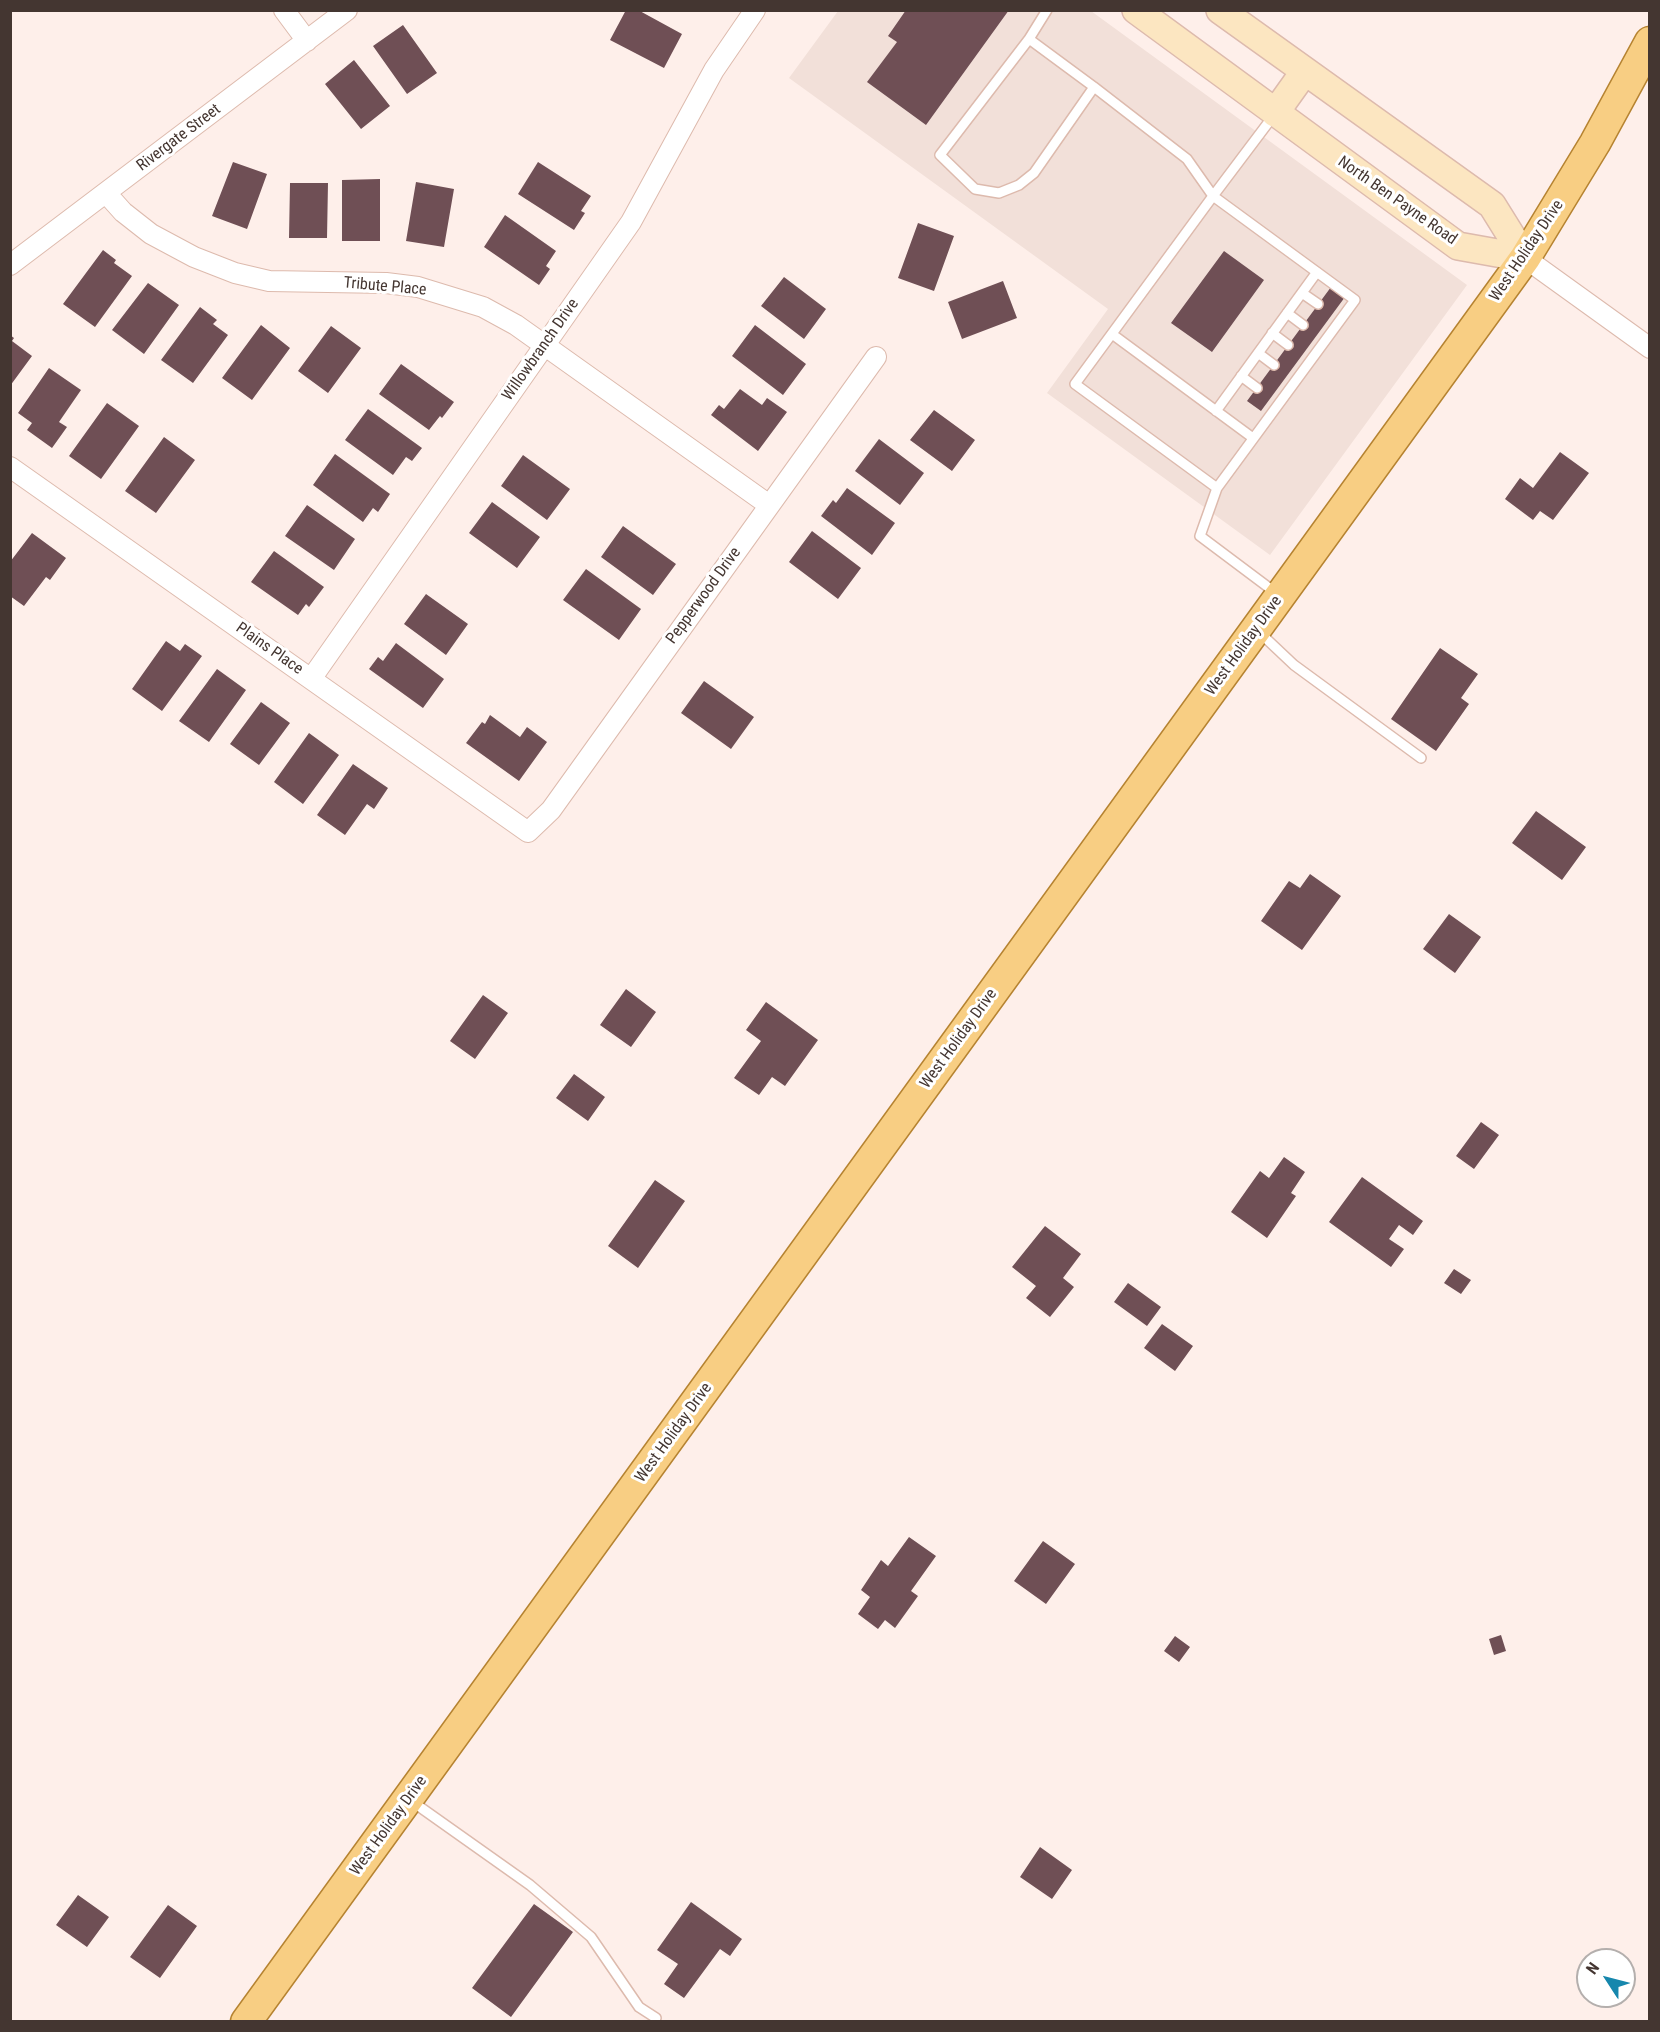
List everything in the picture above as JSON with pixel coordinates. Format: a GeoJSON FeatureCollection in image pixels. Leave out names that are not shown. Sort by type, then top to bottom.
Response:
{"type":"FeatureCollection","features":[{"type":"Feature","properties":{"kind":"main road","name":"West Holiday Drive"},"geometry":{"type":"LineString","coordinates":[[246,2022],[1525,258],[1595,143],[1650,42]]}},
{"type":"Feature","properties":{"kind":"street"},"geometry":{"type":"LineString","coordinates":[[284,10],[307,41]]}},
{"type":"Feature","properties":{"kind":"street","name":"Rivergate Street"},"geometry":{"type":"LineString","coordinates":[[10,265],[348,10]]}},
{"type":"Feature","properties":{"kind":"street","name":"Willowbranch Drive"},"geometry":{"type":"LineString","coordinates":[[311,679],[632,222],[714,70],[755,10]]}},
{"type":"Feature","properties":{"kind":"street","name":"North Ben Payne Road"},"geometry":{"type":"LineString","coordinates":[[1136,10],[1458,246],[1525,258]]}},
{"type":"Feature","properties":{"kind":"street"},"geometry":{"type":"LineString","coordinates":[[1220,10],[1492,205],[1525,258],[1650,348]]}},
{"type":"Feature","properties":{"kind":"street"},"geometry":{"type":"LineString","coordinates":[[1275,113],[1305,71]]}},
{"type":"Feature","properties":{"kind":"street","name":"Tribute Place"},"geometry":{"type":"LineString","coordinates":[[106,193],[123,212],[152,234],[194,257],[235,273],[269,281],[386,283],[418,287],[483,307],[516,325],[769,505]]}},
{"type":"Feature","properties":{"kind":"street","name":"Pepperwood Drive"},"geometry":{"type":"LineString","coordinates":[[528,832],[551,810],[876,357]]}},
{"type":"Feature","properties":{"kind":"street","name":"Plains Place"},"geometry":{"type":"LineString","coordinates":[[10,467],[528,832]]}},
{"type":"Feature","properties":{"kind":"lane"},"geometry":{"type":"LineString","coordinates":[[1047,10],[1029,39],[940,155],[975,189],[999,193],[1019,185],[1035,173],[1094,87]]}},
{"type":"Feature","properties":{"kind":"lane"},"geometry":{"type":"LineString","coordinates":[[1029,39],[1187,159],[1213,196],[1355,300],[1336,317],[1275,401],[1253,438],[1217,488],[1200,536],[1281,596]]}},
{"type":"Feature","properties":{"kind":"lane"},"geometry":{"type":"LineString","coordinates":[[1217,488],[1076,384],[1275,113]]}},
{"type":"Feature","properties":{"kind":"lane"},"geometry":{"type":"LineString","coordinates":[[1216,411],[1317,272]]}},
{"type":"Feature","properties":{"kind":"lane"},"geometry":{"type":"LineString","coordinates":[[1302,293],[1318,304]]}},
{"type":"Feature","properties":{"kind":"lane"},"geometry":{"type":"LineString","coordinates":[[1287,313],[1303,325]]}},
{"type":"Feature","properties":{"kind":"lane"},"geometry":{"type":"LineString","coordinates":[[1272,333],[1288,345]]}},
{"type":"Feature","properties":{"kind":"lane"},"geometry":{"type":"LineString","coordinates":[[1112,334],[1253,438]]}},
{"type":"Feature","properties":{"kind":"lane"},"geometry":{"type":"LineString","coordinates":[[1258,353],[1274,365]]}},
{"type":"Feature","properties":{"kind":"lane"},"geometry":{"type":"LineString","coordinates":[[1241,376],[1257,388]]}},
{"type":"Feature","properties":{"kind":"lane"},"geometry":{"type":"LineString","coordinates":[[1256,630],[1294,665],[1421,758]]}},
{"type":"Feature","properties":{"kind":"lane"},"geometry":{"type":"LineString","coordinates":[[408,1799],[530,1886],[591,1937],[639,2007],[656,2018]]}},
{"type":"Feature","properties":{"kind":"shaded area"},"geometry":{"type":"Polygon","coordinates":[[[838,11],[1091,11],[1467,285],[1270,555],[1047,393],[1108,309],[789,78],[838,11]]]}},
{"type":"Feature","properties":{"kind":"building"},"geometry":{"type":"Polygon","coordinates":[[[626,10],[638,10],[682,34],[664,68],[610,40],[626,10]]]}},
{"type":"Feature","properties":{"kind":"building"},"geometry":{"type":"Polygon","coordinates":[[[906,10],[1009,10],[926,125],[867,82],[897,42],[888,36],[906,10]]]}},
{"type":"Feature","properties":{"kind":"building"},"geometry":{"type":"Polygon","coordinates":[[[403,25],[437,73],[407,94],[373,46],[403,25]]]}},
{"type":"Feature","properties":{"kind":"building"},"geometry":{"type":"Polygon","coordinates":[[[354,60],[390,106],[361,129],[325,84],[354,60]]]}},
{"type":"Feature","properties":{"kind":"building"},"geometry":{"type":"Polygon","coordinates":[[[233,162],[267,174],[247,229],[212,216],[233,162]]]}},
{"type":"Feature","properties":{"kind":"building"},"geometry":{"type":"Polygon","coordinates":[[[538,162],[591,196],[581,211],[585,213],[574,230],[518,194],[538,162]]]}},
{"type":"Feature","properties":{"kind":"building"},"geometry":{"type":"Polygon","coordinates":[[[380,179],[380,241],[342,241],[342,180],[380,179]]]}},
{"type":"Feature","properties":{"kind":"building"},"geometry":{"type":"Polygon","coordinates":[[[416,182],[454,189],[444,247],[406,241],[416,182]]]}},
{"type":"Feature","properties":{"kind":"building"},"geometry":{"type":"Polygon","coordinates":[[[290,183],[328,183],[327,238],[289,238],[290,183]]]}},
{"type":"Feature","properties":{"kind":"building"},"geometry":{"type":"Polygon","coordinates":[[[505,215],[556,251],[546,266],[550,269],[539,285],[484,247],[505,215]]]}},
{"type":"Feature","properties":{"kind":"building"},"geometry":{"type":"Polygon","coordinates":[[[918,223],[954,236],[934,291],[898,278],[918,223]]]}},
{"type":"Feature","properties":{"kind":"building"},"geometry":{"type":"Polygon","coordinates":[[[103,250],[116,260],[114,263],[132,276],[95,327],[63,304],[103,250]]]}},
{"type":"Feature","properties":{"kind":"building"},"geometry":{"type":"Polygon","coordinates":[[[1224,251],[1264,280],[1212,352],[1171,323],[1224,251]]]}},
{"type":"Feature","properties":{"kind":"building"},"geometry":{"type":"Polygon","coordinates":[[[784,277],[826,309],[804,339],[761,306],[784,277]]]}},
{"type":"Feature","properties":{"kind":"building"},"geometry":{"type":"Polygon","coordinates":[[[1003,281],[1017,318],[962,339],[948,302],[1003,281]]]}},
{"type":"Feature","properties":{"kind":"building"},"geometry":{"type":"Polygon","coordinates":[[[148,283],[179,305],[144,354],[112,330],[148,283]]]}},
{"type":"Feature","properties":{"kind":"building"},"geometry":{"type":"Polygon","coordinates":[[[1331,287],[1345,297],[1261,411],[1247,401],[1331,287]]]}},
{"type":"Feature","properties":{"kind":"building"},"geometry":{"type":"Polygon","coordinates":[[[200,307],[217,320],[213,324],[228,335],[193,383],[161,360],[200,307]]]}},
{"type":"Feature","properties":{"kind":"building"},"geometry":{"type":"Polygon","coordinates":[[[261,325],[290,348],[252,400],[222,378],[261,325]]]}},
{"type":"Feature","properties":{"kind":"building"},"geometry":{"type":"Polygon","coordinates":[[[755,325],[806,364],[783,395],[732,356],[755,325]]]}},
{"type":"Feature","properties":{"kind":"building"},"geometry":{"type":"Polygon","coordinates":[[[331,326],[361,348],[328,393],[298,371],[331,326]]]}},
{"type":"Feature","properties":{"kind":"building"},"geometry":{"type":"Polygon","coordinates":[[[10,335],[14,338],[12,341],[32,356],[10,386],[10,335]]]}},
{"type":"Feature","properties":{"kind":"building"},"geometry":{"type":"Polygon","coordinates":[[[401,364],[454,402],[429,430],[379,394],[401,364]]]}},
{"type":"Feature","properties":{"kind":"building"},"geometry":{"type":"Polygon","coordinates":[[[49,368],[81,390],[59,422],[67,427],[52,448],[27,430],[32,423],[18,413],[49,368]]]}},
{"type":"Feature","properties":{"kind":"building"},"geometry":{"type":"Polygon","coordinates":[[[740,389],[762,405],[767,398],[787,412],[758,451],[711,415],[719,405],[724,409],[740,389]]]}},
{"type":"Feature","properties":{"kind":"building"},"geometry":{"type":"Polygon","coordinates":[[[107,403],[139,426],[101,479],[69,456],[107,403]]]}},
{"type":"Feature","properties":{"kind":"building"},"geometry":{"type":"Polygon","coordinates":[[[368,409],[422,448],[412,461],[406,457],[393,475],[345,440],[368,409]]]}},
{"type":"Feature","properties":{"kind":"building"},"geometry":{"type":"Polygon","coordinates":[[[934,410],[975,440],[952,471],[910,440],[934,410]]]}},
{"type":"Feature","properties":{"kind":"building"},"geometry":{"type":"Polygon","coordinates":[[[164,437],[195,460],[156,513],[125,491],[164,437]]]}},
{"type":"Feature","properties":{"kind":"building"},"geometry":{"type":"Polygon","coordinates":[[[879,439],[924,473],[900,505],[855,471],[879,439]]]}},
{"type":"Feature","properties":{"kind":"building"},"geometry":{"type":"Polygon","coordinates":[[[1560,452],[1589,473],[1553,520],[1540,511],[1533,520],[1505,499],[1520,478],[1533,488],[1560,452]]]}},
{"type":"Feature","properties":{"kind":"building"},"geometry":{"type":"Polygon","coordinates":[[[335,454],[390,494],[378,512],[373,508],[363,522],[313,485],[335,454]]]}},
{"type":"Feature","properties":{"kind":"building"},"geometry":{"type":"Polygon","coordinates":[[[523,455],[570,489],[547,520],[501,486],[523,455]]]}},
{"type":"Feature","properties":{"kind":"building"},"geometry":{"type":"Polygon","coordinates":[[[847,488],[895,523],[872,555],[821,516],[833,500],[836,503],[847,488]]]}},
{"type":"Feature","properties":{"kind":"building"},"geometry":{"type":"Polygon","coordinates":[[[492,502],[540,537],[517,568],[469,533],[492,502]]]}},
{"type":"Feature","properties":{"kind":"building"},"geometry":{"type":"Polygon","coordinates":[[[307,505],[355,539],[334,570],[285,536],[307,505]]]}},
{"type":"Feature","properties":{"kind":"building"},"geometry":{"type":"Polygon","coordinates":[[[623,526],[676,564],[653,595],[601,557],[623,526]]]}},
{"type":"Feature","properties":{"kind":"building"},"geometry":{"type":"Polygon","coordinates":[[[812,531],[861,568],[838,599],[789,562],[812,531]]]}},
{"type":"Feature","properties":{"kind":"building"},"geometry":{"type":"Polygon","coordinates":[[[32,533],[66,558],[50,580],[46,577],[24,606],[10,596],[10,562],[32,533]]]}},
{"type":"Feature","properties":{"kind":"building"},"geometry":{"type":"Polygon","coordinates":[[[274,551],[324,587],[309,607],[306,604],[298,615],[251,582],[274,551]]]}},
{"type":"Feature","properties":{"kind":"building"},"geometry":{"type":"Polygon","coordinates":[[[586,569],[641,609],[619,640],[563,600],[586,569]]]}},
{"type":"Feature","properties":{"kind":"building"},"geometry":{"type":"Polygon","coordinates":[[[426,594],[468,624],[446,655],[404,624],[426,594]]]}},
{"type":"Feature","properties":{"kind":"building"},"geometry":{"type":"Polygon","coordinates":[[[166,641],[180,651],[185,644],[202,656],[162,711],[132,689],[166,641]]]}},
{"type":"Feature","properties":{"kind":"building"},"geometry":{"type":"Polygon","coordinates":[[[396,643],[444,679],[423,708],[369,669],[378,657],[383,661],[396,643]]]}},
{"type":"Feature","properties":{"kind":"building"},"geometry":{"type":"Polygon","coordinates":[[[1440,648],[1478,674],[1461,698],[1469,704],[1436,751],[1391,719],[1440,648]]]}},
{"type":"Feature","properties":{"kind":"building"},"geometry":{"type":"Polygon","coordinates":[[[217,669],[246,690],[209,742],[179,721],[217,669]]]}},
{"type":"Feature","properties":{"kind":"building"},"geometry":{"type":"Polygon","coordinates":[[[704,681],[754,717],[731,749],[681,713],[704,681]]]}},
{"type":"Feature","properties":{"kind":"building"},"geometry":{"type":"Polygon","coordinates":[[[261,702],[290,723],[259,765],[230,744],[261,702]]]}},
{"type":"Feature","properties":{"kind":"building"},"geometry":{"type":"Polygon","coordinates":[[[490,715],[520,737],[527,727],[547,742],[519,781],[466,743],[482,722],[485,724],[490,715]]]}},
{"type":"Feature","properties":{"kind":"building"},"geometry":{"type":"Polygon","coordinates":[[[309,733],[339,755],[303,804],[274,782],[309,733]]]}},
{"type":"Feature","properties":{"kind":"building"},"geometry":{"type":"Polygon","coordinates":[[[353,764],[388,788],[374,809],[367,804],[345,835],[317,815],[353,764]]]}},
{"type":"Feature","properties":{"kind":"building"},"geometry":{"type":"Polygon","coordinates":[[[1536,811],[1586,847],[1562,880],[1512,843],[1536,811]]]}},
{"type":"Feature","properties":{"kind":"building"},"geometry":{"type":"Polygon","coordinates":[[[1310,874],[1341,896],[1302,950],[1261,921],[1289,881],[1300,888],[1310,874]]]}},
{"type":"Feature","properties":{"kind":"building"},"geometry":{"type":"Polygon","coordinates":[[[1449,914],[1481,937],[1455,973],[1423,949],[1449,914]]]}},
{"type":"Feature","properties":{"kind":"building"},"geometry":{"type":"Polygon","coordinates":[[[626,989],[656,1012],[631,1047],[600,1025],[626,989]]]}},
{"type":"Feature","properties":{"kind":"building"},"geometry":{"type":"Polygon","coordinates":[[[483,995],[508,1013],[475,1059],[450,1041],[483,995]]]}},
{"type":"Feature","properties":{"kind":"building"},"geometry":{"type":"Polygon","coordinates":[[[766,1002],[818,1040],[785,1086],[772,1077],[759,1095],[734,1078],[761,1041],[746,1030],[766,1002]]]}},
{"type":"Feature","properties":{"kind":"building"},"geometry":{"type":"Polygon","coordinates":[[[574,1074],[605,1097],[588,1121],[556,1098],[574,1074]]]}},
{"type":"Feature","properties":{"kind":"building"},"geometry":{"type":"Polygon","coordinates":[[[1481,1122],[1499,1135],[1474,1169],[1456,1156],[1481,1122]]]}},
{"type":"Feature","properties":{"kind":"building"},"geometry":{"type":"Polygon","coordinates":[[[1284,1157],[1305,1172],[1291,1193],[1296,1196],[1267,1238],[1231,1212],[1260,1171],[1269,1178],[1284,1157]]]}},
{"type":"Feature","properties":{"kind":"building"},"geometry":{"type":"Polygon","coordinates":[[[1362,1177],[1423,1221],[1413,1235],[1399,1225],[1389,1239],[1404,1249],[1391,1267],[1329,1222],[1362,1177]]]}},
{"type":"Feature","properties":{"kind":"building"},"geometry":{"type":"Polygon","coordinates":[[[655,1180],[685,1201],[638,1268],[608,1246],[655,1180]]]}},
{"type":"Feature","properties":{"kind":"building"},"geometry":{"type":"Polygon","coordinates":[[[1045,1226],[1081,1254],[1063,1278],[1074,1287],[1050,1317],[1026,1298],[1036,1286],[1012,1267],[1045,1226]]]}},
{"type":"Feature","properties":{"kind":"building"},"geometry":{"type":"Polygon","coordinates":[[[1454,1269],[1471,1280],[1461,1294],[1444,1283],[1454,1269]]]}},
{"type":"Feature","properties":{"kind":"building"},"geometry":{"type":"Polygon","coordinates":[[[1128,1283],[1161,1307],[1147,1326],[1114,1302],[1128,1283]]]}},
{"type":"Feature","properties":{"kind":"building"},"geometry":{"type":"Polygon","coordinates":[[[1162,1324],[1193,1346],[1175,1371],[1144,1348],[1162,1324]]]}},
{"type":"Feature","properties":{"kind":"building"},"geometry":{"type":"Polygon","coordinates":[[[909,1537],[936,1556],[911,1591],[918,1596],[895,1628],[885,1620],[878,1629],[858,1614],[870,1597],[861,1590],[881,1560],[888,1566],[909,1537]]]}},
{"type":"Feature","properties":{"kind":"building"},"geometry":{"type":"Polygon","coordinates":[[[1043,1541],[1075,1564],[1046,1604],[1014,1581],[1043,1541]]]}},
{"type":"Feature","properties":{"kind":"building"},"geometry":{"type":"Polygon","coordinates":[[[1501,1635],[1506,1651],[1494,1655],[1489,1639],[1501,1635]]]}},
{"type":"Feature","properties":{"kind":"building"},"geometry":{"type":"Polygon","coordinates":[[[1175,1636],[1190,1647],[1179,1662],[1164,1651],[1175,1636]]]}},
{"type":"Feature","properties":{"kind":"building"},"geometry":{"type":"Polygon","coordinates":[[[1040,1847],[1072,1870],[1052,1899],[1020,1877],[1040,1847]]]}},
{"type":"Feature","properties":{"kind":"building"},"geometry":{"type":"Polygon","coordinates":[[[78,1895],[109,1917],[87,1947],[56,1925],[78,1895]]]}},
{"type":"Feature","properties":{"kind":"building"},"geometry":{"type":"Polygon","coordinates":[[[691,1902],[742,1939],[730,1956],[720,1949],[684,1998],[664,1984],[678,1964],[657,1950],[691,1902]]]}},
{"type":"Feature","properties":{"kind":"building"},"geometry":{"type":"Polygon","coordinates":[[[534,1904],[573,1932],[511,2017],[472,1988],[534,1904]]]}},
{"type":"Feature","properties":{"kind":"building"},"geometry":{"type":"Polygon","coordinates":[[[168,1905],[197,1926],[160,1978],[130,1957],[168,1905]]]}}]}
